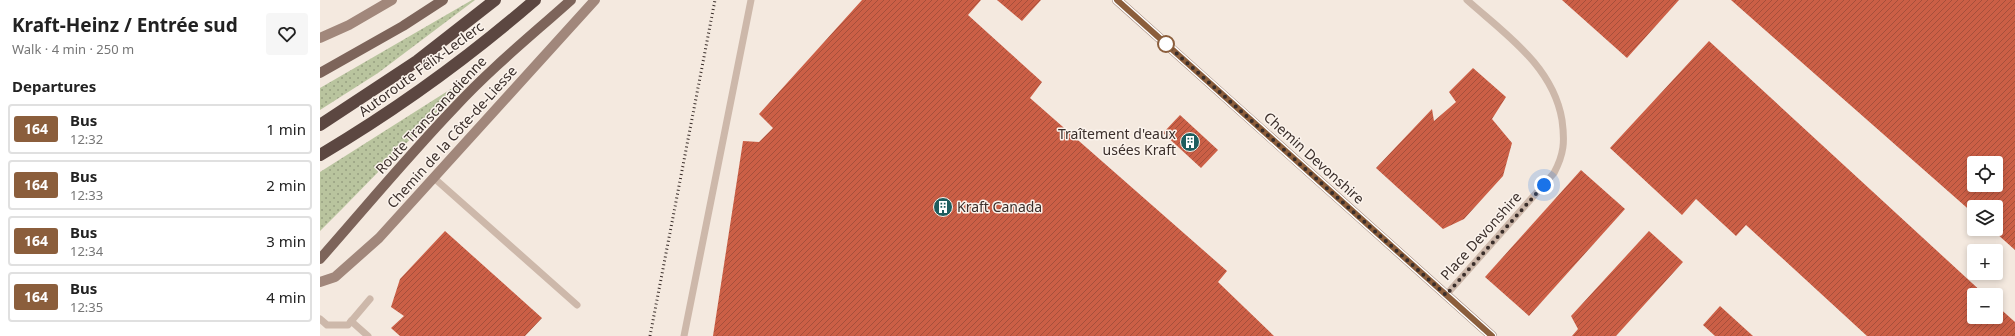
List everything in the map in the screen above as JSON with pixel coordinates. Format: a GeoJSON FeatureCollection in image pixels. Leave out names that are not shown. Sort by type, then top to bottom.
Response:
{"type":"FeatureCollection","features":[{"type":"Feature","properties":{"kind":"highway","name":"Autoroute Félix-Leclerc"},"geometry":{"type":"LineString","coordinates":[[320,125],[417,61],[495,0]]}},
{"type":"Feature","properties":{"kind":"highway","name":"Autoroute Félix-Leclerc"},"geometry":{"type":"LineString","coordinates":[[320,155],[375,121],[429,84],[535,0]]}},
{"type":"Feature","properties":{"kind":"main road"},"geometry":{"type":"LineString","coordinates":[[320,73],[403,26],[443,0]]}},
{"type":"Feature","properties":{"kind":"main road","name":"Route Transcanadienne"},"geometry":{"type":"LineString","coordinates":[[320,259],[408,157],[476,85],[571,0]]}},
{"type":"Feature","properties":{"kind":"street"},"geometry":{"type":"LineString","coordinates":[[320,38],[349,25],[392,0]]}},
{"type":"Feature","properties":{"kind":"street","name":"Chemin de la Côte-de-Liesse"},"geometry":{"type":"LineString","coordinates":[[320,282],[335,277],[366,250],[434,178],[595,0]]}},
{"type":"Feature","properties":{"kind":"street","name":"Chemin Devonshire"},"geometry":{"type":"LineString","coordinates":[[1117,0],[1492,336]]}},
{"type":"Feature","properties":{"kind":"lane"},"geometry":{"type":"LineString","coordinates":[[684,336],[751,0]]}},
{"type":"Feature","properties":{"kind":"lane","name":"Place Devonshire"},"geometry":{"type":"LineString","coordinates":[[1446,295],[1554,173],[1562,158],[1564,142],[1560,106],[1544,73],[1532,58],[1467,0]]}},
{"type":"Feature","properties":{"kind":"lane"},"geometry":{"type":"LineString","coordinates":[[434,178],[577,305]]}},
{"type":"Feature","properties":{"kind":"lane"},"geometry":{"type":"LineString","coordinates":[[320,319],[327,325],[348,325],[370,299]]}},
{"type":"Feature","properties":{"kind":"lane"},"geometry":{"type":"LineString","coordinates":[[351,321],[368,336]]}},
{"type":"Feature","properties":{"kind":"green space"},"geometry":{"type":"Polygon","coordinates":[[[472,0],[475,0],[378,73],[320,110],[320,88],[472,0]]]}},
{"type":"Feature","properties":{"kind":"green space"},"geometry":{"type":"Polygon","coordinates":[[[473,75],[341,210],[320,231],[320,172],[473,75]]]}},
{"type":"Feature","properties":{"kind":"building","name":"Kraft Canada"},"geometry":{"type":"Polygon","coordinates":[[[862,0],[981,0],[968,15],[1042,82],[1030,98],[1227,271],[1218,282],[1274,336],[713,336],[743,141],[759,142],[773,128],[759,114],[862,0]]]}},
{"type":"Feature","properties":{"kind":"building"},"geometry":{"type":"Polygon","coordinates":[[[997,0],[1041,0],[1022,21],[997,0]]]}},
{"type":"Feature","properties":{"kind":"building"},"geometry":{"type":"Polygon","coordinates":[[[1562,0],[1679,0],[1627,58],[1562,0]]]}},
{"type":"Feature","properties":{"kind":"building"},"geometry":{"type":"Polygon","coordinates":[[[1731,0],[2015,0],[2015,250],[1999,236],[2003,236],[2003,200],[1967,200],[1967,208],[1731,0]]]}},
{"type":"Feature","properties":{"kind":"building"},"geometry":{"type":"Polygon","coordinates":[[[1709,41],[1977,288],[1967,288],[1967,324],[2003,324],[2003,311],[2015,322],[2015,336],[1867,336],[1746,225],[1736,236],[1696,199],[1682,215],[1610,148],[1709,41]]]}},
{"type":"Feature","properties":{"kind":"building"},"geometry":{"type":"Polygon","coordinates":[[[1473,68],[1506,97],[1492,119],[1512,143],[1503,176],[1464,219],[1443,229],[1376,168],[1432,109],[1434,121],[1456,102],[1449,92],[1473,68]]]}},
{"type":"Feature","properties":{"kind":"building","name":"Traîtement d'eaux usées Kraft"},"geometry":{"type":"Polygon","coordinates":[[[1180,115],[1218,150],[1201,168],[1163,133],[1180,115]]]}},
{"type":"Feature","properties":{"kind":"building"},"geometry":{"type":"Polygon","coordinates":[[[1581,170],[1625,209],[1529,316],[1485,277],[1581,170]]]}},
{"type":"Feature","properties":{"kind":"building"},"geometry":{"type":"Polygon","coordinates":[[[445,231],[542,318],[525,336],[400,336],[391,328],[404,316],[391,307],[400,279],[445,231]]]}},
{"type":"Feature","properties":{"kind":"building"},"geometry":{"type":"Polygon","coordinates":[[[1649,231],[1683,262],[1616,336],[1572,336],[1578,329],[1571,316],[1649,231]]]}},
{"type":"Feature","properties":{"kind":"building"},"geometry":{"type":"Polygon","coordinates":[[[1720,306],[1753,336],[1715,336],[1703,325],[1720,306]]]}},
{"type":"Feature","properties":{"kind":"railway"},"geometry":{"type":"LineString","coordinates":[[650,336],[715,0]]}},
{"type":"Feature","properties":{"kind":"bus line","name":"164"},"geometry":{"type":"LineString","coordinates":[[1117,0],[1492,336]]}},
{"type":"Feature","properties":{"kind":"place","name":"Traîtement d'eaux usées Kraft"},"geometry":{"type":"Point","coordinates":[1190,142]}},
{"type":"Feature","properties":{"kind":"place","name":"Kraft Canada"},"geometry":{"type":"Point","coordinates":[943,207]}},
{"type":"Feature","properties":{"kind":"route"},"geometry":{"type":"LineString","coordinates":[[1166,44],[1446,295],[1544,185]]}}]}
